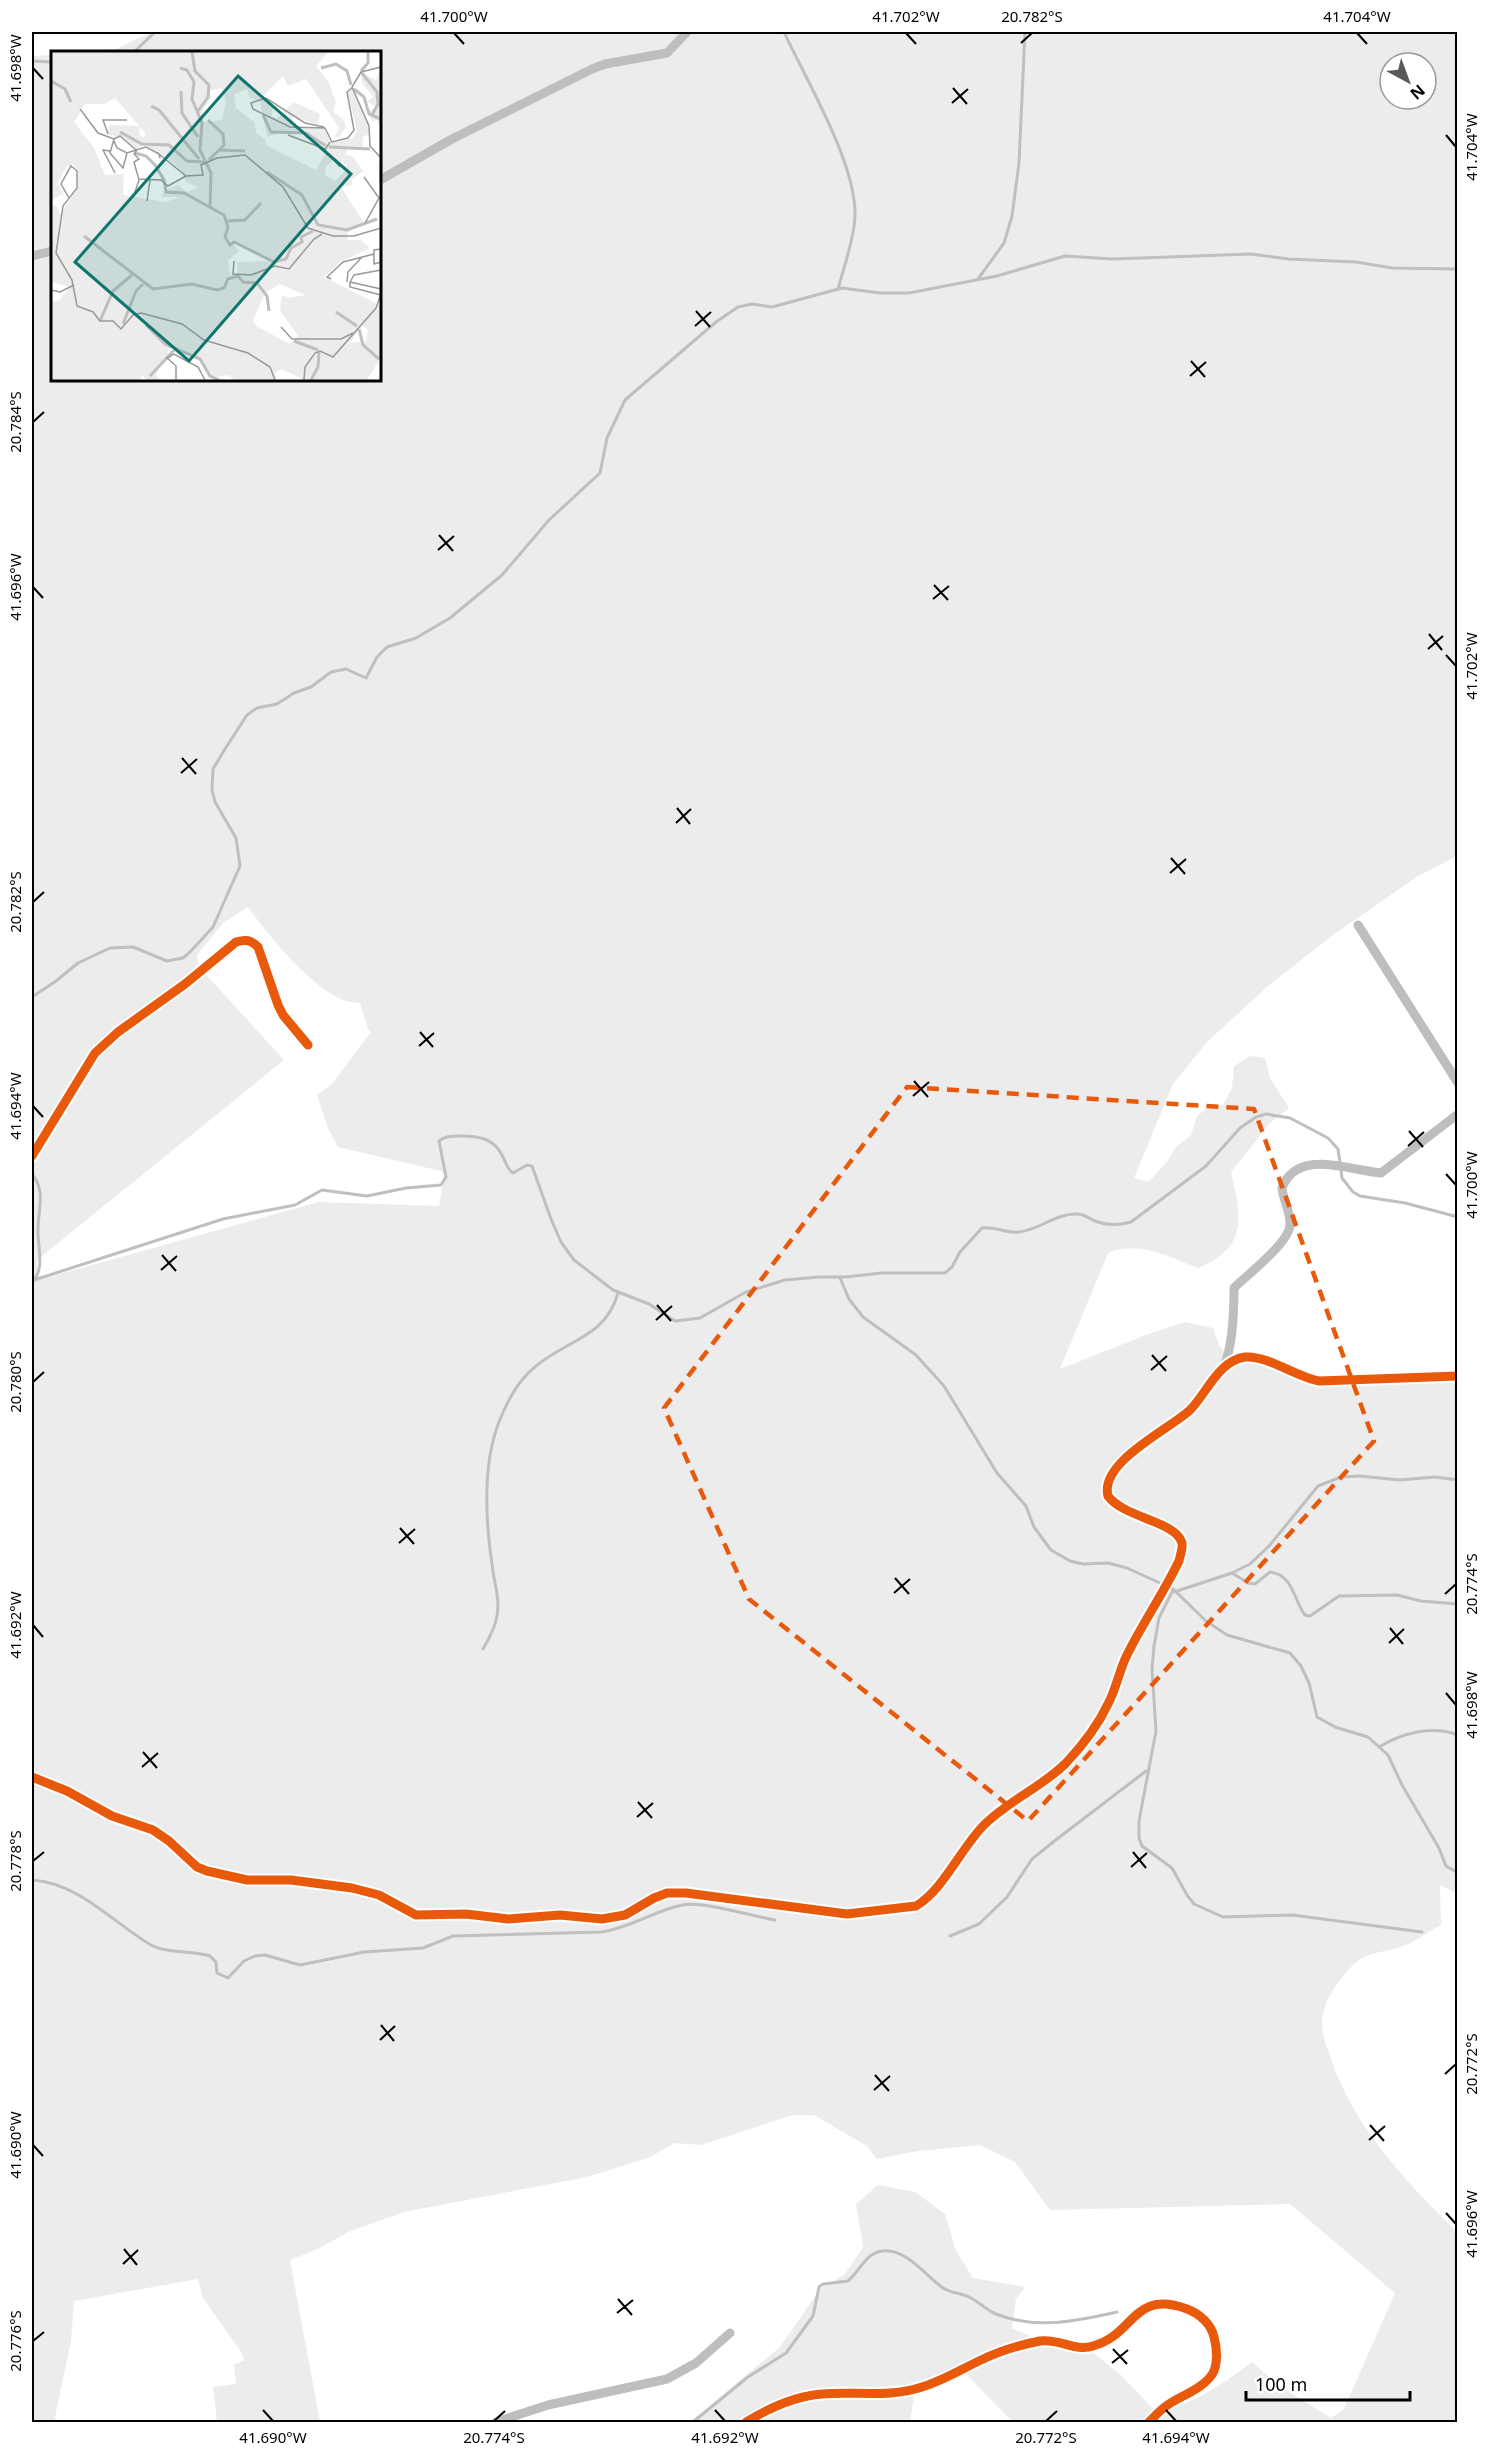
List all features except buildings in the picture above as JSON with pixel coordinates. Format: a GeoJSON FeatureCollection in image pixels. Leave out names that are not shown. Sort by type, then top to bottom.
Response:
{"type":"FeatureCollection","features":[{"type":"Feature","properties":{"kind":"street"},"geometry":{"type":"LineString","coordinates":[[381,179],[452,139],[592,69],[606,64],[667,53],[687,32]]}},
{"type":"Feature","properties":{"kind":"street"},"geometry":{"type":"LineString","coordinates":[[32,256],[51,251]]}},
{"type":"Feature","properties":{"kind":"street"},"geometry":{"type":"LineString","coordinates":[[1358,925],[1458,1083]]}},
{"type":"Feature","properties":{"kind":"street"},"geometry":{"type":"LineString","coordinates":[[32,1156],[95,1053],[118,1032],[185,984],[236,942],[245,939],[258,947],[283,1015],[308,1045]]}},
{"type":"Feature","properties":{"kind":"street"},"geometry":{"type":"LineString","coordinates":[[32,1777],[55,1785],[112,1816],[153,1830],[169,1841],[197,1867],[207,1871],[240,1879],[291,1880],[352,1888],[379,1895],[416,1915],[466,1914],[507,1919],[560,1915],[592,1919],[616,1918],[667,1893],[687,1893],[837,1913],[881,1912],[916,1906],[925,1901],[936,1888],[983,1826],[1010,1803],[1046,1780],[1064,1765],[1079,1748],[1108,1704],[1125,1658],[1173,1575],[1183,1546],[1178,1536],[1168,1527],[1133,1514],[1113,1503],[1108,1496],[1107,1483],[1119,1465],[1134,1451],[1191,1409],[1222,1369],[1229,1355],[1234,1288],[1272,1251],[1288,1231],[1288,1215],[1282,1188],[1294,1169],[1304,1165],[1324,1164],[1381,1173],[1458,1114]]}},
{"type":"Feature","properties":{"kind":"street"},"geometry":{"type":"LineString","coordinates":[[1222,1369],[1233,1361],[1252,1357],[1299,1376],[1319,1381],[1458,1376]]}},
{"type":"Feature","properties":{"kind":"street"},"geometry":{"type":"LineString","coordinates":[[746,2422],[765,2411],[795,2399],[821,2394],[882,2394],[920,2388],[995,2354],[1040,2341],[1056,2340],[1081,2348],[1091,2347],[1112,2337],[1147,2307],[1158,2303],[1170,2303],[1191,2310],[1203,2318],[1212,2330],[1217,2357],[1215,2367],[1206,2382],[1167,2405],[1149,2422]]}},
{"type":"Feature","properties":{"kind":"street"},"geometry":{"type":"LineString","coordinates":[[496,2422],[548,2405],[667,2379],[696,2364],[730,2333]]}},
{"type":"Feature","properties":{"kind":"highlighted area"},"geometry":{"type":"Polygon","coordinates":[[[907,1087],[1254,1109],[1374,1441],[1028,1821],[749,1599],[664,1408],[907,1087]]]}},
{"type":"Feature","properties":{"kind":"shaded area"},"geometry":{"type":"Polygon","coordinates":[[[151,32],[1457,32],[1457,856],[1418,876],[1333,935],[1268,986],[1207,1042],[1173,1084],[1134,1178],[1149,1182],[1176,1147],[1191,1135],[1197,1116],[1207,1108],[1223,1105],[1232,1088],[1234,1066],[1250,1056],[1265,1058],[1270,1078],[1289,1108],[1270,1123],[1231,1172],[1239,1217],[1233,1241],[1226,1251],[1198,1268],[1142,1249],[1119,1249],[1108,1253],[1060,1369],[1185,1322],[1213,1328],[1219,1345],[1226,1354],[1301,1379],[1457,1377],[1457,1893],[1440,1885],[1441,1925],[1410,1943],[1371,1954],[1352,1966],[1332,1992],[1325,2006],[1322,2021],[1325,2041],[1337,2074],[1357,2114],[1397,2169],[1457,2231],[1457,2422],[1013,2422],[962,2370],[915,2389],[910,2422],[690,2422],[780,2347],[820,2289],[845,2274],[863,2247],[856,2204],[878,2185],[915,2192],[945,2214],[956,2251],[973,2278],[1025,2287],[1016,2299],[1012,2328],[1057,2348],[1092,2352],[1120,2374],[1154,2410],[1181,2405],[1206,2393],[1252,2362],[1280,2386],[1331,2418],[1344,2409],[1395,2293],[1290,2204],[1050,2210],[1015,2162],[980,2145],[918,2151],[877,2159],[867,2146],[814,2115],[793,2115],[701,2145],[675,2143],[648,2158],[587,2177],[404,2212],[348,2232],[318,2249],[290,2260],[320,2422],[217,2422],[213,2387],[236,2384],[234,2365],[244,2360],[241,2352],[203,2298],[198,2279],[74,2301],[71,2341],[55,2417],[57,2422],[32,2422],[32,56],[51,55],[51,381],[381,381],[381,51],[101,51],[116,49],[151,32]],[[248,907],[223,923],[197,955],[199,967],[284,1060],[37,1260],[38,1280],[319,1202],[439,1206],[445,1172],[338,1147],[328,1128],[317,1095],[332,1084],[371,1032],[360,1003],[341,999],[316,983],[278,945],[248,907]]]}},
{"type":"Feature","properties":{"kind":"waterway"},"geometry":{"type":"LineString","coordinates":[[135,51],[155,32]]}},
{"type":"Feature","properties":{"kind":"waterway"},"geometry":{"type":"LineString","coordinates":[[784,32],[817,98],[848,172],[855,217],[853,235],[838,289]]}},
{"type":"Feature","properties":{"kind":"waterway"},"geometry":{"type":"LineString","coordinates":[[978,279],[1004,243],[1012,216],[1019,163],[1025,32]]}},
{"type":"Feature","properties":{"kind":"waterway"},"geometry":{"type":"LineString","coordinates":[[32,61],[51,62]]}},
{"type":"Feature","properties":{"kind":"waterway"},"geometry":{"type":"LineString","coordinates":[[32,997],[78,963],[110,948],[133,947],[167,961],[183,958],[190,952],[213,927],[240,866],[236,838],[215,802],[212,790],[213,769],[247,715],[257,708],[277,704],[294,693],[311,687],[331,672],[346,669],[366,678],[377,657],[387,647],[416,638],[450,618],[502,575],[549,520],[600,473],[607,438],[625,400],[716,322],[738,307],[752,304],[772,307],[842,288],[880,293],[909,293],[997,276],[1065,256],[1113,259],[1251,254],[1288,259],[1356,262],[1392,268],[1458,269]]}},
{"type":"Feature","properties":{"kind":"waterway"},"geometry":{"type":"LineString","coordinates":[[34,1280],[223,1219],[295,1205],[322,1190],[367,1196],[406,1188],[441,1185],[446,1177],[439,1141],[450,1136],[475,1137],[491,1142],[500,1151],[513,1173],[527,1165],[532,1166],[561,1242],[574,1260],[613,1290],[649,1304],[675,1321],[700,1318],[746,1292],[785,1280],[881,1273],[945,1273],[982,1228],[1010,1232],[1026,1231],[1070,1214],[1083,1215],[1106,1224],[1131,1222],[1206,1166],[1240,1128],[1256,1117],[1266,1114],[1290,1118],[1328,1138],[1338,1149],[1340,1163]]}},
{"type":"Feature","properties":{"kind":"waterway"},"geometry":{"type":"LineString","coordinates":[[1341,1170],[1342,1178],[1353,1192],[1360,1196],[1405,1203],[1458,1217]]}},
{"type":"Feature","properties":{"kind":"waterway"},"geometry":{"type":"LineString","coordinates":[[32,1174],[37,1181],[40,1195],[38,1225],[40,1265],[32,1282]]}},
{"type":"Feature","properties":{"kind":"waterway"},"geometry":{"type":"LineString","coordinates":[[840,1278],[849,1299],[863,1317],[916,1355],[944,1386],[997,1473],[1026,1506],[1034,1527],[1051,1550],[1070,1561],[1083,1564],[1108,1563],[1127,1568],[1173,1589],[1206,1621],[1227,1635],[1290,1653],[1301,1666],[1309,1683],[1317,1717],[1335,1727],[1368,1737],[1388,1755],[1402,1785],[1439,1848],[1446,1866],[1458,1873]]}},
{"type":"Feature","properties":{"kind":"waterway"},"geometry":{"type":"LineString","coordinates":[[483,1649],[490,1637],[498,1610],[487,1515],[487,1496],[490,1457],[499,1422],[518,1384],[548,1357],[595,1329],[612,1308],[618,1293]]}},
{"type":"Feature","properties":{"kind":"waterway"},"geometry":{"type":"LineString","coordinates":[[1174,1592],[1232,1573],[1250,1564],[1269,1546],[1318,1486],[1341,1477],[1360,1476],[1399,1480],[1435,1477],[1458,1480]]}},
{"type":"Feature","properties":{"kind":"waterway"},"geometry":{"type":"LineString","coordinates":[[1232,1573],[1248,1583],[1255,1584],[1270,1572],[1278,1574],[1292,1589],[1305,1615],[1310,1616],[1339,1596],[1397,1595],[1421,1601],[1458,1604]]}},
{"type":"Feature","properties":{"kind":"waterway"},"geometry":{"type":"LineString","coordinates":[[1173,1590],[1159,1618],[1154,1646],[1152,1669],[1156,1731],[1139,1821],[1139,1838],[1142,1846],[1172,1868],[1194,1904],[1223,1917],[1292,1915],[1422,1932]]}},
{"type":"Feature","properties":{"kind":"waterway"},"geometry":{"type":"LineString","coordinates":[[1379,1747],[1407,1734],[1417,1732],[1438,1731],[1458,1735]]}},
{"type":"Feature","properties":{"kind":"waterway"},"geometry":{"type":"LineString","coordinates":[[950,1936],[979,1924],[1007,1897],[1032,1859],[1146,1771]]}},
{"type":"Feature","properties":{"kind":"waterway"},"geometry":{"type":"LineString","coordinates":[[32,1880],[65,1888],[80,1896],[158,1948],[210,1956],[216,1962],[217,1973],[228,1978],[244,1961],[255,1956],[265,1955],[300,1965],[364,1952],[423,1948],[453,1936],[601,1932],[622,1927],[662,1911],[691,1904],[775,1920]]}},
{"type":"Feature","properties":{"kind":"waterway"},"geometry":{"type":"LineString","coordinates":[[693,2422],[748,2377],[786,2353],[813,2316],[819,2287],[823,2284],[848,2281],[876,2252],[891,2251],[899,2254],[915,2264],[943,2288],[969,2297],[992,2312],[1011,2319],[1041,2323],[1117,2312]]}},
{"type":"Feature","properties":{"kind":"cycle path"},"geometry":{"type":"LineString","coordinates":[[32,1156],[95,1053],[118,1032],[185,984],[236,942],[248,941],[258,947],[283,1015],[308,1045]]}},
{"type":"Feature","properties":{"kind":"cycle path"},"geometry":{"type":"LineString","coordinates":[[32,1777],[67,1791],[112,1816],[153,1830],[169,1841],[197,1867],[207,1871],[247,1880],[291,1880],[352,1888],[379,1895],[416,1915],[466,1914],[508,1919],[560,1915],[602,1919],[625,1915],[667,1893],[686,1893],[847,1914],[916,1906],[935,1890],[992,1817],[1056,1772],[1084,1742],[1104,1712],[1126,1657],[1179,1561],[1182,1543],[1178,1536],[1160,1524],[1125,1510],[1108,1496],[1108,1483],[1114,1471],[1125,1459],[1190,1410],[1227,1365],[1245,1357],[1263,1359],[1319,1381],[1458,1376]]}},
{"type":"Feature","properties":{"kind":"cycle path"},"geometry":{"type":"LineString","coordinates":[[746,2422],[782,2404],[812,2395],[885,2393],[922,2387],[944,2379],[994,2354],[1040,2341],[1054,2341],[1080,2347],[1093,2346],[1118,2333],[1144,2309],[1169,2304],[1192,2311],[1208,2324],[1215,2341],[1216,2365],[1213,2373],[1204,2383],[1166,2406],[1149,2422]]}}]}
